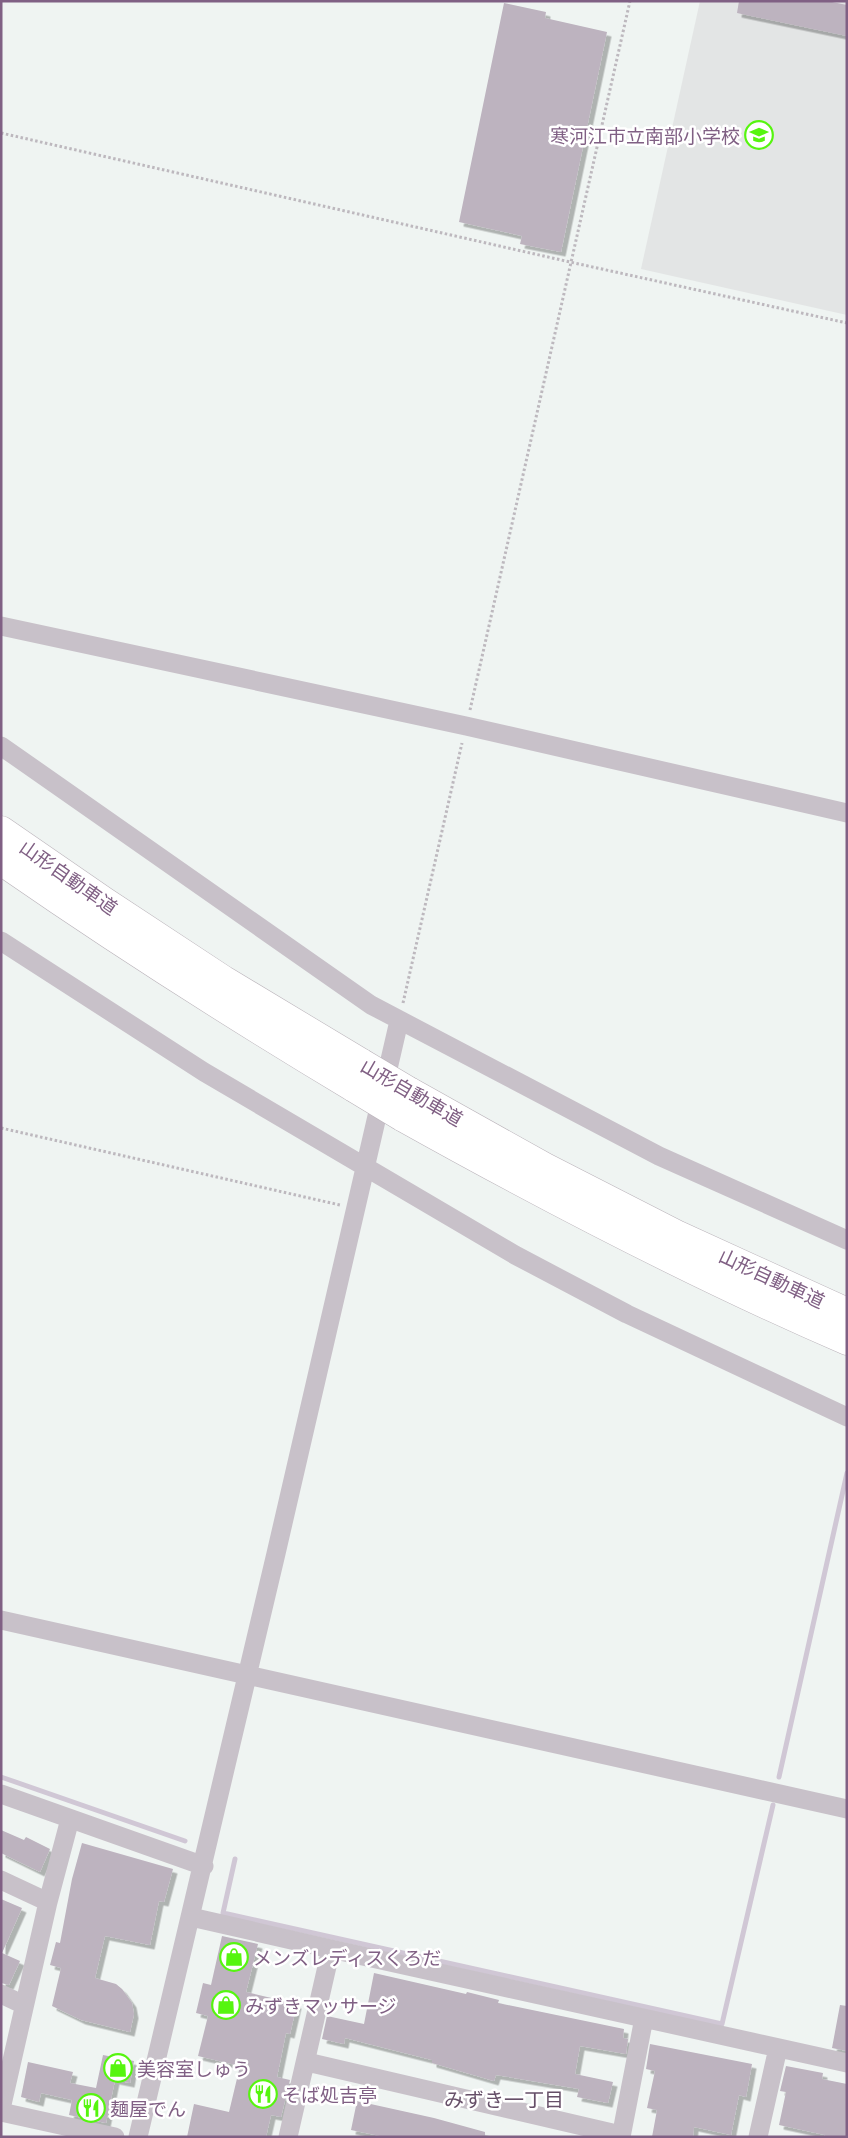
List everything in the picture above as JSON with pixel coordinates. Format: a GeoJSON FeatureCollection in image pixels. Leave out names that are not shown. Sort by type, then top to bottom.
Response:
{"type":"FeatureCollection","features":[{"type":"Feature","properties":{"kind":"highway","name":"山形自動車道"},"geometry":{"type":"LineString","coordinates":[[1,830],[216,975],[358,1076],[402,1117],[536,1191],[659,1254],[847,1341]]}},
{"type":"Feature","properties":{"kind":"highway","name":"山形自動車道"},"geometry":{"type":"LineString","coordinates":[[1,861],[91,924],[211,1002],[358,1076],[409,1091],[545,1167],[676,1234],[847,1312]]}},
{"type":"Feature","properties":{"kind":"street"},"geometry":{"type":"LineString","coordinates":[[1,626],[466,726],[847,813]]}},
{"type":"Feature","properties":{"kind":"street"},"geometry":{"type":"LineString","coordinates":[[1,746],[371,1005],[659,1156],[847,1240]]}},
{"type":"Feature","properties":{"kind":"street"},"geometry":{"type":"LineString","coordinates":[[1,941],[204,1072],[364,1168],[515,1255],[627,1314],[847,1417]]}},
{"type":"Feature","properties":{"kind":"street"},"geometry":{"type":"LineString","coordinates":[[138,2137],[204,1866],[246,1675],[398,1020]]}},
{"type":"Feature","properties":{"kind":"street"},"geometry":{"type":"LineString","coordinates":[[1,1620],[847,1810]]}},
{"type":"Feature","properties":{"kind":"street"},"geometry":{"type":"LineString","coordinates":[[1,1794],[204,1866]]}},
{"type":"Feature","properties":{"kind":"street"},"geometry":{"type":"LineString","coordinates":[[70,1819],[48,1902],[1,2111],[115,2137]]}},
{"type":"Feature","properties":{"kind":"street"},"geometry":{"type":"LineString","coordinates":[[1,1880],[48,1902]]}},
{"type":"Feature","properties":{"kind":"street"},"geometry":{"type":"LineString","coordinates":[[191,1917],[332,1950],[847,2063]]}},
{"type":"Feature","properties":{"kind":"street"},"geometry":{"type":"LineString","coordinates":[[288,2137],[332,1950]]}},
{"type":"Feature","properties":{"kind":"street"},"geometry":{"type":"LineString","coordinates":[[1,1994],[24,2005]]}},
{"type":"Feature","properties":{"kind":"street"},"geometry":{"type":"LineString","coordinates":[[307,2062],[621,2136],[644,2018]]}},
{"type":"Feature","properties":{"kind":"street"},"geometry":{"type":"LineString","coordinates":[[758,2137],[778,2048]]}},
{"type":"Feature","properties":{"kind":"path"},"geometry":{"type":"LineString","coordinates":[[398,1020],[630,1]]}},
{"type":"Feature","properties":{"kind":"path"},"geometry":{"type":"LineString","coordinates":[[1,133],[847,323]]}},
{"type":"Feature","properties":{"kind":"path"},"geometry":{"type":"LineString","coordinates":[[1,1128],[355,1209]]}},
{"type":"Feature","properties":{"kind":"shaded area","name":"寒河江市立南部小学校"},"geometry":{"type":"Polygon","coordinates":[[[700,1],[847,1],[847,315],[641,269],[700,1]]]}},
{"type":"Feature","properties":{"kind":"building"},"geometry":{"type":"Polygon","coordinates":[[[739,1],[827,1],[847,5],[847,36],[737,13],[739,1]]]}},
{"type":"Feature","properties":{"kind":"building"},"geometry":{"type":"Polygon","coordinates":[[[504,3],[546,12],[545,18],[607,32],[561,252],[520,244],[522,236],[459,222],[504,3]]]}},
{"type":"Feature","properties":{"kind":"building"},"geometry":{"type":"Polygon","coordinates":[[[1,1830],[24,1840],[26,1837],[50,1849],[40,1872],[1,1853],[1,1830]]]}},
{"type":"Feature","properties":{"kind":"building"},"geometry":{"type":"Polygon","coordinates":[[[82,1843],[173,1869],[164,1902],[159,1901],[150,1945],[105,1936],[95,1978],[116,1984],[132,2003],[134,2014],[130,2032],[81,2020],[52,2006],[61,1968],[50,1965],[56,1942],[60,1943],[72,1879],[82,1843]]]}},
{"type":"Feature","properties":{"kind":"building"},"geometry":{"type":"Polygon","coordinates":[[[1,1899],[22,1908],[2,1953],[20,1961],[9,1985],[1,1983],[1,1899]]]}},
{"type":"Feature","properties":{"kind":"building"},"geometry":{"type":"Polygon","coordinates":[[[222,1936],[258,1944],[246,1992],[297,2004],[290,2034],[286,2033],[277,2077],[290,2080],[281,2117],[271,2115],[266,2137],[187,2137],[194,2104],[229,2112],[240,2066],[198,2056],[208,2016],[196,2013],[203,1983],[211,1985],[222,1936]]]}},
{"type":"Feature","properties":{"kind":"building"},"geometry":{"type":"Polygon","coordinates":[[[374,1973],[466,1994],[467,1992],[499,2000],[498,2003],[624,2029],[623,2038],[628,2039],[626,2054],[580,2046],[575,2074],[613,2082],[608,2103],[577,2097],[579,2089],[496,2075],[494,2081],[432,2063],[432,2060],[345,2038],[344,2044],[322,2039],[327,2016],[364,2024],[374,1973]]]}},
{"type":"Feature","properties":{"kind":"building"},"geometry":{"type":"Polygon","coordinates":[[[840,2005],[847,2006],[847,2051],[832,2048],[840,2005]]]}},
{"type":"Feature","properties":{"kind":"building"},"geometry":{"type":"Polygon","coordinates":[[[650,2044],[752,2064],[746,2097],[739,2095],[731,2135],[694,2127],[693,2137],[652,2137],[657,2110],[647,2108],[655,2071],[646,2069],[650,2044]]]}},
{"type":"Feature","properties":{"kind":"building"},"geometry":{"type":"Polygon","coordinates":[[[103,2055],[134,2061],[130,2083],[115,2080],[106,2123],[69,2115],[72,2100],[41,2093],[39,2102],[21,2097],[28,2062],[73,2072],[70,2083],[96,2088],[103,2055]]]}},
{"type":"Feature","properties":{"kind":"building"},"geometry":{"type":"Polygon","coordinates":[[[786,2066],[823,2073],[822,2079],[847,2084],[847,2137],[824,2137],[825,2135],[779,2125],[786,2092],[780,2091],[786,2066]]]}},
{"type":"Feature","properties":{"kind":"building"},"geometry":{"type":"Polygon","coordinates":[[[357,2101],[434,2118],[485,2132],[485,2137],[385,2137],[351,2130],[357,2101]]]}},
{"type":"Feature","properties":{"kind":"waterway"},"geometry":{"type":"LineString","coordinates":[[779,1777],[847,1473]]}},
{"type":"Feature","properties":{"kind":"waterway"},"geometry":{"type":"LineString","coordinates":[[1,1777],[185,1841]]}},
{"type":"Feature","properties":{"kind":"waterway"},"geometry":{"type":"LineString","coordinates":[[235,1859],[223,1913],[722,2024],[773,1805]]}},
{"type":"Feature","properties":{"kind":"place","name":"寒河江市立南部小学校"},"geometry":{"type":"Point","coordinates":[759,135]}},
{"type":"Feature","properties":{"kind":"place","name":"メンズレディスくろだ"},"geometry":{"type":"Point","coordinates":[234,1957]}},
{"type":"Feature","properties":{"kind":"place","name":"みずきマッサージ"},"geometry":{"type":"Point","coordinates":[226,2005]}},
{"type":"Feature","properties":{"kind":"place","name":"美容室しゅう"},"geometry":{"type":"Point","coordinates":[118,2068]}},
{"type":"Feature","properties":{"kind":"place","name":"そば処吉亭"},"geometry":{"type":"Point","coordinates":[263,2094]}},
{"type":"Feature","properties":{"kind":"place","name":"麺屋でん"},"geometry":{"type":"Point","coordinates":[91,2108]}},
{"type":"Feature","properties":{"kind":"district","name":"みずき一丁目"},"geometry":{"type":"Point","coordinates":[504,2099]}}]}
